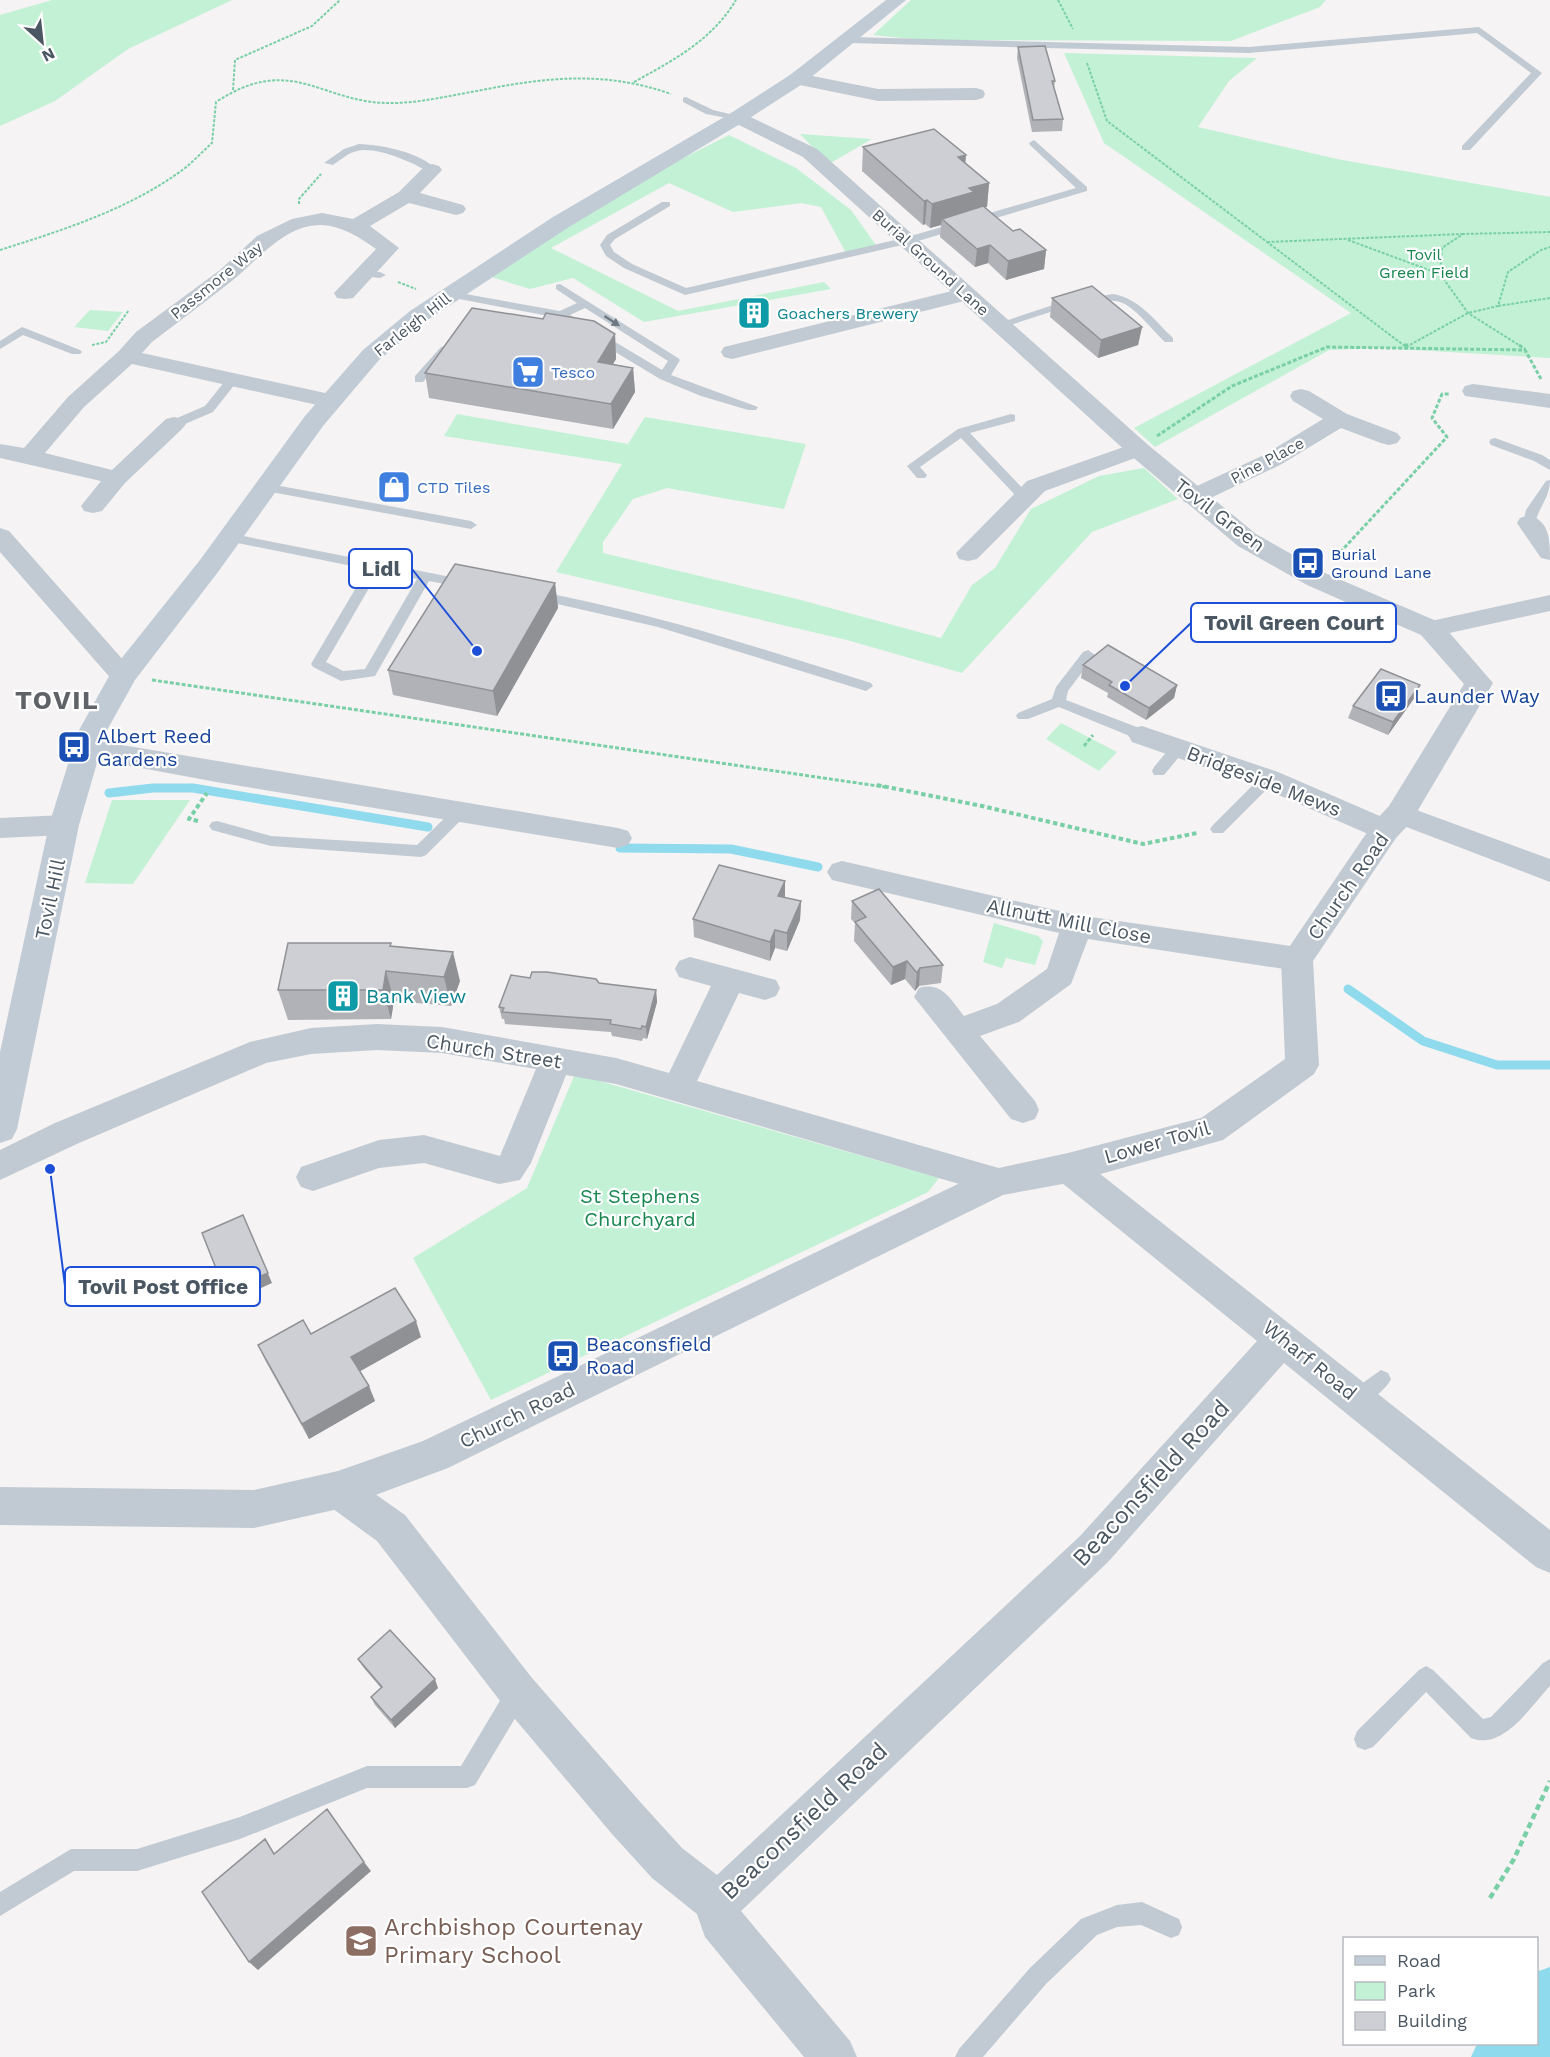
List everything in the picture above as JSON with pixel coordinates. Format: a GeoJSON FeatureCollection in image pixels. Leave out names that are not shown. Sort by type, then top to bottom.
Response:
{"type":"FeatureCollection","features":[{"type":"Feature","properties":{"kind":"main road","name":"Farleigh Hill"},"geometry":{"type":"LineString","coordinates":[[123,676],[209,566],[264,487],[331,401],[371,355],[449,294],[561,222],[738,117],[797,79],[897,0]]}},
{"type":"Feature","properties":{"kind":"main road","name":"Tovil Hill"},"geometry":{"type":"LineString","coordinates":[[0,1129],[64,825],[92,732],[123,676]]}},
{"type":"Feature","properties":{"kind":"street"},"geometry":{"type":"LineString","coordinates":[[797,79],[878,95],[976,94]]}},
{"type":"Feature","properties":{"kind":"street","name":"Burial Ground Lane"},"geometry":{"type":"LineString","coordinates":[[738,117],[810,153],[1138,449]]}},
{"type":"Feature","properties":{"kind":"street"},"geometry":{"type":"LineString","coordinates":[[356,226],[405,196],[432,170]]}},
{"type":"Feature","properties":{"kind":"street"},"geometry":{"type":"LineString","coordinates":[[405,196],[456,210]]}},
{"type":"Feature","properties":{"kind":"street","name":"Passmore Way"},"geometry":{"type":"LineString","coordinates":[[30,456],[76,402],[127,356],[144,337],[226,274],[264,240],[299,223],[322,219],[356,226],[389,248],[373,274],[345,293]]}},
{"type":"Feature","properties":{"kind":"street"},"geometry":{"type":"LineString","coordinates":[[732,352],[964,294]]}},
{"type":"Feature","properties":{"kind":"street"},"geometry":{"type":"LineString","coordinates":[[127,356],[331,401]]}},
{"type":"Feature","properties":{"kind":"street"},"geometry":{"type":"LineString","coordinates":[[1473,391],[1547,394]]}},
{"type":"Feature","properties":{"kind":"street"},"geometry":{"type":"LineString","coordinates":[[1301,396],[1339,419],[1389,438]]}},
{"type":"Feature","properties":{"kind":"street","name":"Pine Place"},"geometry":{"type":"LineString","coordinates":[[1193,497],[1272,460],[1339,419]]}},
{"type":"Feature","properties":{"kind":"street"},"geometry":{"type":"LineString","coordinates":[[93,506],[117,478],[174,424]]}},
{"type":"Feature","properties":{"kind":"street"},"geometry":{"type":"LineString","coordinates":[[968,553],[1036,486],[1138,449]]}},
{"type":"Feature","properties":{"kind":"street","name":"Tovil Green"},"geometry":{"type":"LineString","coordinates":[[1138,449],[1247,540],[1316,579],[1431,629],[1479,683],[1393,822]]}},
{"type":"Feature","properties":{"kind":"street"},"geometry":{"type":"LineString","coordinates":[[0,452],[30,456],[117,478]]}},
{"type":"Feature","properties":{"kind":"street"},"geometry":{"type":"LineString","coordinates":[[1529,523],[1550,552]]}},
{"type":"Feature","properties":{"kind":"street"},"geometry":{"type":"LineString","coordinates":[[0,536],[123,676]]}},
{"type":"Feature","properties":{"kind":"street"},"geometry":{"type":"LineString","coordinates":[[1431,629],[1550,603]]}},
{"type":"Feature","properties":{"kind":"street","name":"Bridgeside Mews"},"geometry":{"type":"LineString","coordinates":[[1142,735],[1393,822]]}},
{"type":"Feature","properties":{"kind":"street"},"geometry":{"type":"LineString","coordinates":[[86,748],[222,774],[618,838]]}},
{"type":"Feature","properties":{"kind":"street"},"geometry":{"type":"LineString","coordinates":[[1393,822],[1550,871]]}},
{"type":"Feature","properties":{"kind":"street","name":"Church Road"},"geometry":{"type":"LineString","coordinates":[[1297,959],[1393,822]]}},
{"type":"Feature","properties":{"kind":"street"},"geometry":{"type":"LineString","coordinates":[[0,828],[64,825]]}},
{"type":"Feature","properties":{"kind":"street","name":"Allnutt Mill Close"},"geometry":{"type":"LineString","coordinates":[[842,873],[1077,926],[1297,959]]}},
{"type":"Feature","properties":{"kind":"street"},"geometry":{"type":"LineString","coordinates":[[958,1031],[1008,1013],[1060,976],[1077,926]]}},
{"type":"Feature","properties":{"kind":"street","name":"Lower Tovil"},"geometry":{"type":"LineString","coordinates":[[1068,1167],[1211,1130],[1302,1065],[1297,959]]}},
{"type":"Feature","properties":{"kind":"street"},"geometry":{"type":"LineString","coordinates":[[690,969],[765,988]]}},
{"type":"Feature","properties":{"kind":"street"},"geometry":{"type":"LineString","coordinates":[[678,1088],[730,979]]}},
{"type":"Feature","properties":{"kind":"street"},"geometry":{"type":"LineString","coordinates":[[930,997],[1023,1110]]}},
{"type":"Feature","properties":{"kind":"street","name":"Church Street"},"geometry":{"type":"LineString","coordinates":[[0,1166],[67,1133],[250,1056],[311,1041],[377,1037],[442,1040],[616,1071],[997,1181]]}},
{"type":"Feature","properties":{"kind":"street"},"geometry":{"type":"LineString","coordinates":[[313,1177],[379,1154],[424,1149],[499,1170],[508,1170],[514,1163],[555,1061]]}},
{"type":"Feature","properties":{"kind":"street","name":"Church Road"},"geometry":{"type":"LineString","coordinates":[[0,1506],[254,1509],[338,1490],[434,1455],[997,1181],[1068,1167]]}},
{"type":"Feature","properties":{"kind":"street","name":"Wharf Road"},"geometry":{"type":"LineString","coordinates":[[1068,1167],[1283,1338],[1369,1389],[1550,1554]]}},
{"type":"Feature","properties":{"kind":"street","name":"Beaconsfield Road"},"geometry":{"type":"LineString","coordinates":[[338,1490],[391,1528],[518,1692],[668,1863],[718,1903],[1094,1549],[1283,1338]]}},
{"type":"Feature","properties":{"kind":"street"},"geometry":{"type":"LineString","coordinates":[[718,1903],[720,1923],[834,2057]]}},
{"type":"Feature","properties":{"kind":"lane"},"geometry":{"type":"LineString","coordinates":[[848,40],[1249,50],[1479,30],[1537,73],[1466,148]]}},
{"type":"Feature","properties":{"kind":"lane"},"geometry":{"type":"LineString","coordinates":[[686,100],[710,112],[738,117]]}},
{"type":"Feature","properties":{"kind":"lane"},"geometry":{"type":"LineString","coordinates":[[666,204],[611,237],[605,245],[610,254],[628,266],[685,292],[907,241],[1083,189],[1035,142]]}},
{"type":"Feature","properties":{"kind":"lane"},"geometry":{"type":"LineString","coordinates":[[329,163],[358,147],[380,150],[425,164],[432,170]]}},
{"type":"Feature","properties":{"kind":"lane"},"geometry":{"type":"LineString","coordinates":[[560,287],[674,360],[664,376]]}},
{"type":"Feature","properties":{"kind":"lane"},"geometry":{"type":"LineString","coordinates":[[449,294],[562,315],[664,376],[705,393],[752,407]]}},
{"type":"Feature","properties":{"kind":"lane"},"geometry":{"type":"LineString","coordinates":[[999,324],[1068,304],[1109,297],[1126,300],[1169,340]]}},
{"type":"Feature","properties":{"kind":"lane"},"geometry":{"type":"LineString","coordinates":[[562,315],[585,303]]}},
{"type":"Feature","properties":{"kind":"lane"},"geometry":{"type":"LineString","coordinates":[[554,327],[576,324]]}},
{"type":"Feature","properties":{"kind":"lane"},"geometry":{"type":"LineString","coordinates":[[0,346],[22,330],[76,352]]}},
{"type":"Feature","properties":{"kind":"lane"},"geometry":{"type":"LineString","coordinates":[[419,379],[453,340]]}},
{"type":"Feature","properties":{"kind":"lane"},"geometry":{"type":"LineString","coordinates":[[174,424],[209,409],[233,380]]}},
{"type":"Feature","properties":{"kind":"lane"},"geometry":{"type":"LineString","coordinates":[[921,475],[913,466],[962,432],[1011,418]]}},
{"type":"Feature","properties":{"kind":"lane"},"geometry":{"type":"LineString","coordinates":[[962,432],[1024,497]]}},
{"type":"Feature","properties":{"kind":"lane"},"geometry":{"type":"LineString","coordinates":[[1495,442],[1538,458],[1550,466]]}},
{"type":"Feature","properties":{"kind":"lane"},"geometry":{"type":"LineString","coordinates":[[1529,523],[1532,510],[1550,484]]}},
{"type":"Feature","properties":{"kind":"lane"},"geometry":{"type":"LineString","coordinates":[[264,487],[471,525]]}},
{"type":"Feature","properties":{"kind":"lane"},"geometry":{"type":"LineString","coordinates":[[228,537],[425,577],[482,586]]}},
{"type":"Feature","properties":{"kind":"lane"},"geometry":{"type":"LineString","coordinates":[[375,567],[318,664],[341,676],[370,673],[425,577]]}},
{"type":"Feature","properties":{"kind":"lane"},"geometry":{"type":"LineString","coordinates":[[527,594],[573,601],[719,640],[866,686]]}},
{"type":"Feature","properties":{"kind":"lane"},"geometry":{"type":"LineString","coordinates":[[1059,702],[1061,690],[1088,655]]}},
{"type":"Feature","properties":{"kind":"lane"},"geometry":{"type":"LineString","coordinates":[[1023,716],[1059,702],[1142,735]]}},
{"type":"Feature","properties":{"kind":"lane"},"geometry":{"type":"LineString","coordinates":[[1159,771],[1179,747]]}},
{"type":"Feature","properties":{"kind":"lane"},"geometry":{"type":"LineString","coordinates":[[1218,829],[1268,779]]}},
{"type":"Feature","properties":{"kind":"lane"},"geometry":{"type":"LineString","coordinates":[[217,826],[271,841],[422,851],[461,811]]}},
{"type":"Feature","properties":{"kind":"lane"},"geometry":{"type":"LineString","coordinates":[[1365,1739],[1426,1677],[1479,1730],[1497,1727],[1550,1670]]}},
{"type":"Feature","properties":{"kind":"lane"},"geometry":{"type":"LineString","coordinates":[[0,1905],[71,1860],[137,1860],[240,1828],[367,1777],[467,1777],[518,1692]]}},
{"type":"Feature","properties":{"kind":"lane"},"geometry":{"type":"LineString","coordinates":[[967,2057],[1038,1976],[1089,1928],[1117,1916],[1142,1913],[1171,1927]]}},
{"type":"Feature","properties":{"kind":"path"},"geometry":{"type":"LineString","coordinates":[[233,90],[236,60],[312,26],[340,0]]}},
{"type":"Feature","properties":{"kind":"path"},"geometry":{"type":"LineString","coordinates":[[634,82],[689,51],[720,26],[736,0]]}},
{"type":"Feature","properties":{"kind":"path"},"geometry":{"type":"LineString","coordinates":[[1058,0],[1081,46],[1107,121],[1406,347]]}},
{"type":"Feature","properties":{"kind":"path"},"geometry":{"type":"LineString","coordinates":[[0,250],[80,225],[147,193],[181,171],[212,143],[216,102],[233,90],[261,81],[305,82],[373,103],[413,103],[562,77],[614,78],[658,88],[686,100]]}},
{"type":"Feature","properties":{"kind":"path"},"geometry":{"type":"LineString","coordinates":[[299,223],[299,199],[329,163]]}},
{"type":"Feature","properties":{"kind":"path"},"geometry":{"type":"LineString","coordinates":[[1267,242],[1550,232]]}},
{"type":"Feature","properties":{"kind":"path"},"geometry":{"type":"LineString","coordinates":[[1440,274],[1442,248],[1463,234]]}},
{"type":"Feature","properties":{"kind":"path"},"geometry":{"type":"LineString","coordinates":[[1344,239],[1440,274],[1468,313],[1525,350],[1547,394]]}},
{"type":"Feature","properties":{"kind":"path"},"geometry":{"type":"LineString","coordinates":[[1498,306],[1508,272],[1541,250],[1550,247]]}},
{"type":"Feature","properties":{"kind":"path"},"geometry":{"type":"LineString","coordinates":[[373,274],[429,293],[449,294]]}},
{"type":"Feature","properties":{"kind":"path"},"geometry":{"type":"LineString","coordinates":[[1406,347],[1468,313],[1550,298]]}},
{"type":"Feature","properties":{"kind":"path"},"geometry":{"type":"LineString","coordinates":[[76,352],[106,342],[129,310]]}},
{"type":"Feature","properties":{"kind":"path"},"geometry":{"type":"LineString","coordinates":[[1138,449],[1232,386],[1327,347],[1525,350]]}},
{"type":"Feature","properties":{"kind":"path"},"geometry":{"type":"LineString","coordinates":[[1316,579],[1447,437],[1432,418],[1442,394],[1473,391]]}},
{"type":"Feature","properties":{"kind":"path"},"geometry":{"type":"LineString","coordinates":[[123,676],[860,782],[982,806],[1143,844],[1218,829]]}},
{"type":"Feature","properties":{"kind":"path"},"geometry":{"type":"LineString","coordinates":[[1490,1898],[1514,1859],[1550,1781]]}},
{"type":"Feature","properties":{"kind":"green space"},"geometry":{"type":"Polygon","coordinates":[[[52,0],[232,0],[128,49],[55,101],[0,126],[0,15],[52,0]]]}},
{"type":"Feature","properties":{"kind":"green space"},"geometry":{"type":"Polygon","coordinates":[[[911,0],[1326,0],[1320,7],[1231,41],[922,40],[873,35],[911,0]]]}},
{"type":"Feature","properties":{"kind":"green space","name":"Tovil Green Field"},"geometry":{"type":"Polygon","coordinates":[[[1064,53],[1257,58],[1229,81],[1198,127],[1337,159],[1550,197],[1550,358],[1380,348],[1329,350],[1155,447],[1134,428],[1351,313],[1104,143],[1064,53]]]}},
{"type":"Feature","properties":{"kind":"green space"},"geometry":{"type":"Polygon","coordinates":[[[800,134],[872,139],[829,164],[800,134]]]}},
{"type":"Feature","properties":{"kind":"green space"},"geometry":{"type":"Polygon","coordinates":[[[729,135],[796,168],[851,210],[878,248],[847,255],[821,207],[801,203],[733,212],[669,183],[551,248],[678,311],[824,282],[831,289],[644,322],[573,278],[530,289],[491,277],[638,181],[729,135]]]}},
{"type":"Feature","properties":{"kind":"green space"},"geometry":{"type":"Polygon","coordinates":[[[90,310],[123,312],[108,331],[74,327],[90,310]]]}},
{"type":"Feature","properties":{"kind":"green space"},"geometry":{"type":"Polygon","coordinates":[[[457,414],[628,444],[645,417],[806,444],[784,509],[667,488],[633,499],[603,542],[603,553],[797,599],[941,638],[972,585],[995,568],[1031,509],[1099,476],[1144,468],[1178,499],[1092,532],[962,673],[847,640],[556,572],[622,464],[444,436],[457,414]]]}},
{"type":"Feature","properties":{"kind":"green space"},"geometry":{"type":"Polygon","coordinates":[[[1061,723],[1117,752],[1099,771],[1046,739],[1061,723]]]}},
{"type":"Feature","properties":{"kind":"green space"},"geometry":{"type":"Polygon","coordinates":[[[112,800],[190,800],[133,884],[85,883],[112,800]]]}},
{"type":"Feature","properties":{"kind":"green space"},"geometry":{"type":"Polygon","coordinates":[[[994,923],[1038,936],[1043,941],[1035,965],[1006,958],[1002,968],[983,962],[994,923]]]}},
{"type":"Feature","properties":{"kind":"green space","name":"St Stephens Churchyard"},"geometry":{"type":"Polygon","coordinates":[[[575,1074],[939,1178],[928,1192],[491,1400],[413,1258],[527,1188],[575,1074]]]}},
{"type":"Feature","properties":{"kind":"building"},"geometry":{"type":"Polygon","coordinates":[[[1045,46],[1063,119],[1033,120],[1018,47],[1045,46]]]}},
{"type":"Feature","properties":{"kind":"building"},"geometry":{"type":"Polygon","coordinates":[[[934,129],[966,155],[958,157],[989,183],[969,188],[974,192],[932,204],[927,200],[924,201],[863,147],[934,129]]]}},
{"type":"Feature","properties":{"kind":"building"},"geometry":{"type":"Polygon","coordinates":[[[983,206],[1013,231],[1020,229],[1046,250],[1008,261],[990,245],[977,249],[942,219],[983,206]]]}},
{"type":"Feature","properties":{"kind":"building"},"geometry":{"type":"Polygon","coordinates":[[[1092,286],[1142,327],[1101,340],[1052,298],[1092,286]]]}},
{"type":"Feature","properties":{"kind":"building","name":"Tesco"},"geometry":{"type":"Polygon","coordinates":[[[472,308],[543,319],[546,313],[594,321],[615,334],[598,362],[633,368],[611,404],[425,373],[472,308]]]}},
{"type":"Feature","properties":{"kind":"building"},"geometry":{"type":"Polygon","coordinates":[[[455,564],[555,583],[493,691],[388,670],[455,564]]]}},
{"type":"Feature","properties":{"kind":"building"},"geometry":{"type":"Polygon","coordinates":[[[1108,645],[1177,685],[1149,708],[1109,685],[1112,682],[1083,665],[1108,645]]]}},
{"type":"Feature","properties":{"kind":"building"},"geometry":{"type":"Polygon","coordinates":[[[1381,669],[1420,685],[1393,722],[1353,706],[1381,669]]]}},
{"type":"Feature","properties":{"kind":"building"},"geometry":{"type":"Polygon","coordinates":[[[719,865],[785,881],[778,896],[801,901],[787,933],[775,930],[770,942],[693,919],[719,865]]]}},
{"type":"Feature","properties":{"kind":"building"},"geometry":{"type":"Polygon","coordinates":[[[879,889],[943,965],[920,968],[917,973],[907,961],[893,967],[855,922],[866,917],[852,901],[879,889]]]}},
{"type":"Feature","properties":{"kind":"building"},"geometry":{"type":"Polygon","coordinates":[[[288,943],[391,943],[390,946],[453,952],[444,977],[386,971],[383,990],[278,990],[288,943]]]}},
{"type":"Feature","properties":{"kind":"building"},"geometry":{"type":"Polygon","coordinates":[[[532,972],[596,979],[599,983],[656,990],[646,1027],[642,1026],[641,1029],[610,1024],[611,1020],[502,1012],[504,1008],[499,1007],[511,975],[530,978],[532,972]]]}},
{"type":"Feature","properties":{"kind":"building"},"geometry":{"type":"Polygon","coordinates":[[[243,1215],[268,1273],[225,1291],[202,1233],[243,1215]]]}},
{"type":"Feature","properties":{"kind":"building"},"geometry":{"type":"Polygon","coordinates":[[[395,1288],[416,1321],[351,1357],[369,1386],[302,1424],[258,1345],[303,1320],[311,1334],[395,1288]]]}},
{"type":"Feature","properties":{"kind":"building"},"geometry":{"type":"Polygon","coordinates":[[[390,1630],[435,1679],[391,1720],[371,1697],[382,1687],[358,1659],[390,1630]]]}},
{"type":"Feature","properties":{"kind":"building"},"geometry":{"type":"Polygon","coordinates":[[[327,1809],[364,1862],[249,1962],[202,1892],[265,1839],[274,1854],[327,1809]]]}},
{"type":"Feature","properties":{"kind":"waterway"},"geometry":{"type":"LineString","coordinates":[[109,793],[153,788],[193,788],[428,827]]}},
{"type":"Feature","properties":{"kind":"waterway"},"geometry":{"type":"LineString","coordinates":[[620,848],[731,849],[818,867]]}},
{"type":"Feature","properties":{"kind":"waterway"},"geometry":{"type":"LineString","coordinates":[[1348,989],[1423,1041],[1497,1065],[1550,1065]]}},
{"type":"Feature","properties":{"kind":"waterway"},"geometry":{"type":"LineString","coordinates":[[1538,2019],[1550,2004]]}},
{"type":"Feature","properties":{"kind":"waterway"},"geometry":{"type":"LineString","coordinates":[[1509,2057],[1518,2045]]}},
{"type":"Feature","properties":{"kind":"place","name":"Goachers Brewery"},"geometry":{"type":"Point","coordinates":[754,313]}},
{"type":"Feature","properties":{"kind":"place","name":"Tesco"},"geometry":{"type":"Point","coordinates":[528,372]}},
{"type":"Feature","properties":{"kind":"place","name":"CTD Tiles"},"geometry":{"type":"Point","coordinates":[394,487]}},
{"type":"Feature","properties":{"kind":"place","name":"Burial Ground Lane"},"geometry":{"type":"Point","coordinates":[1308,563]}},
{"type":"Feature","properties":{"kind":"place","name":"Lidl"},"geometry":{"type":"Point","coordinates":[477,651]}},
{"type":"Feature","properties":{"kind":"place","name":"Tovil Green Court"},"geometry":{"type":"Point","coordinates":[1125,686]}},
{"type":"Feature","properties":{"kind":"place","name":"Launder Way"},"geometry":{"type":"Point","coordinates":[1391,696]}},
{"type":"Feature","properties":{"kind":"place","name":"Albert Reed Gardens"},"geometry":{"type":"Point","coordinates":[74,747]}},
{"type":"Feature","properties":{"kind":"place","name":"Bank View"},"geometry":{"type":"Point","coordinates":[343,996]}},
{"type":"Feature","properties":{"kind":"place","name":"Tovil Post Office"},"geometry":{"type":"Point","coordinates":[50,1169]}},
{"type":"Feature","properties":{"kind":"place","name":"Beaconsfield Road"},"geometry":{"type":"Point","coordinates":[563,1356]}},
{"type":"Feature","properties":{"kind":"place","name":"Archbishop Courtenay Primary School"},"geometry":{"type":"Point","coordinates":[361,1941]}},
{"type":"Feature","properties":{"kind":"district","name":"TOVIL"},"geometry":{"type":"Point","coordinates":[57,700]}}]}
